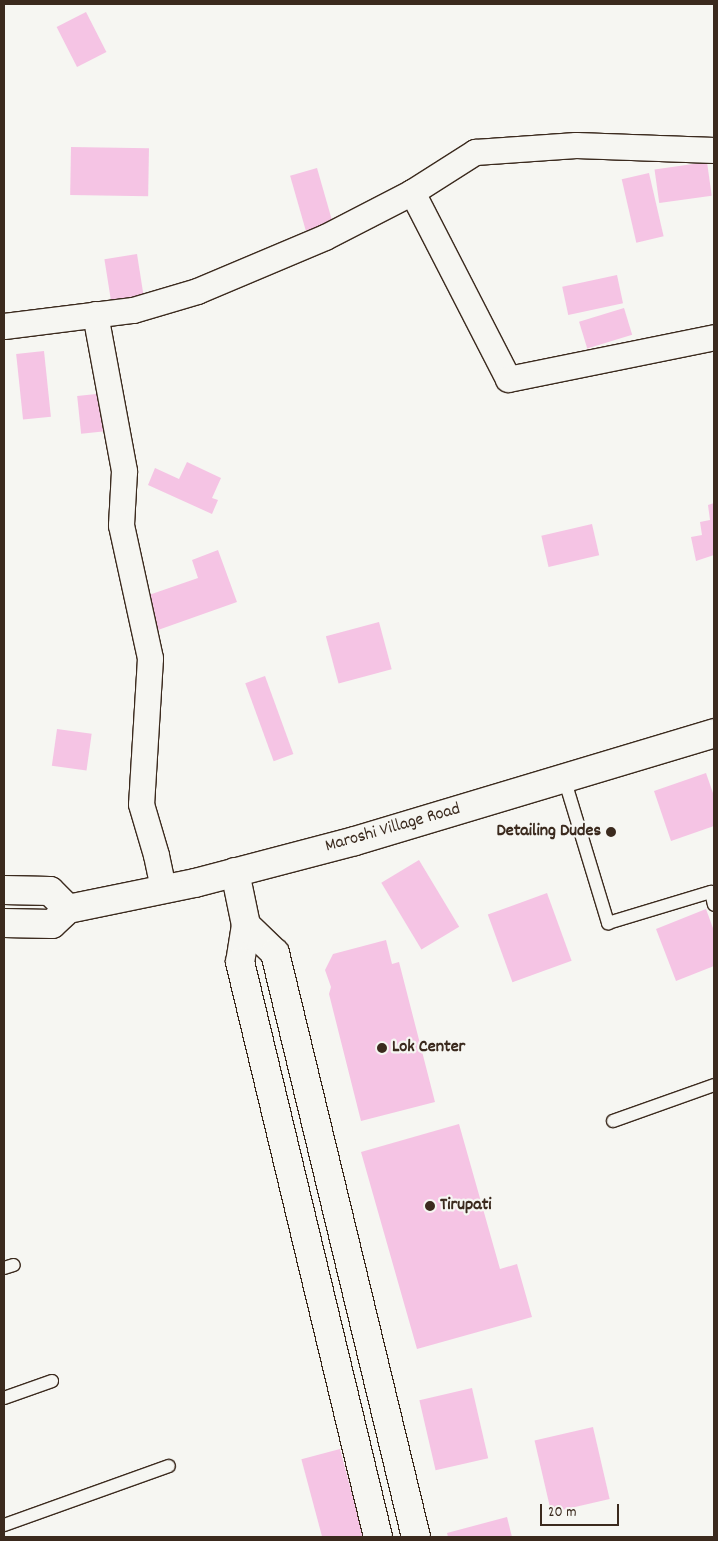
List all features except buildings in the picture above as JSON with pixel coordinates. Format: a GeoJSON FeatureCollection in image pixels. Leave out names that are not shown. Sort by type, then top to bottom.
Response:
{"type":"FeatureCollection","features":[{"type":"Feature","properties":{"kind":"street"},"geometry":{"type":"LineString","coordinates":[[4,326],[133,310],[197,291],[324,237],[412,192],[475,152],[576,145],[714,150]]}},
{"type":"Feature","properties":{"kind":"street"},"geometry":{"type":"LineString","coordinates":[[412,192],[508,379],[714,337]]}},
{"type":"Feature","properties":{"kind":"street"},"geometry":{"type":"LineString","coordinates":[[95,314],[124,470],[121,526],[150,658],[142,804],[163,889]]}},
{"type":"Feature","properties":{"kind":"street","name":"Maroshi Village Road"},"geometry":{"type":"LineString","coordinates":[[4,923],[52,924],[68,909],[235,872],[356,841],[714,733]]}},
{"type":"Feature","properties":{"kind":"street"},"geometry":{"type":"LineString","coordinates":[[235,872],[246,925],[240,962],[378,1537]]}},
{"type":"Feature","properties":{"kind":"street"},"geometry":{"type":"LineString","coordinates":[[4,890],[50,891],[68,909]]}},
{"type":"Feature","properties":{"kind":"street"},"geometry":{"type":"LineString","coordinates":[[246,925],[275,952],[416,1537]]}},
{"type":"Feature","properties":{"kind":"lane"},"geometry":{"type":"LineString","coordinates":[[564,778],[608,924],[711,892],[714,905]]}},
{"type":"Feature","properties":{"kind":"lane"},"geometry":{"type":"LineString","coordinates":[[613,1122],[714,1085]]}},
{"type":"Feature","properties":{"kind":"lane"},"geometry":{"type":"LineString","coordinates":[[4,1398],[52,1381]]}},
{"type":"Feature","properties":{"kind":"lane"},"geometry":{"type":"LineString","coordinates":[[4,1525],[169,1466]]}},
{"type":"Feature","properties":{"kind":"place","name":"Detailing Dudes"},"geometry":{"type":"Point","coordinates":[611,832]}},
{"type":"Feature","properties":{"kind":"place","name":"Lok Center"},"geometry":{"type":"Point","coordinates":[382,1048]}},
{"type":"Feature","properties":{"kind":"place","name":"Tirupati"},"geometry":{"type":"Point","coordinates":[430,1206]}}]}
